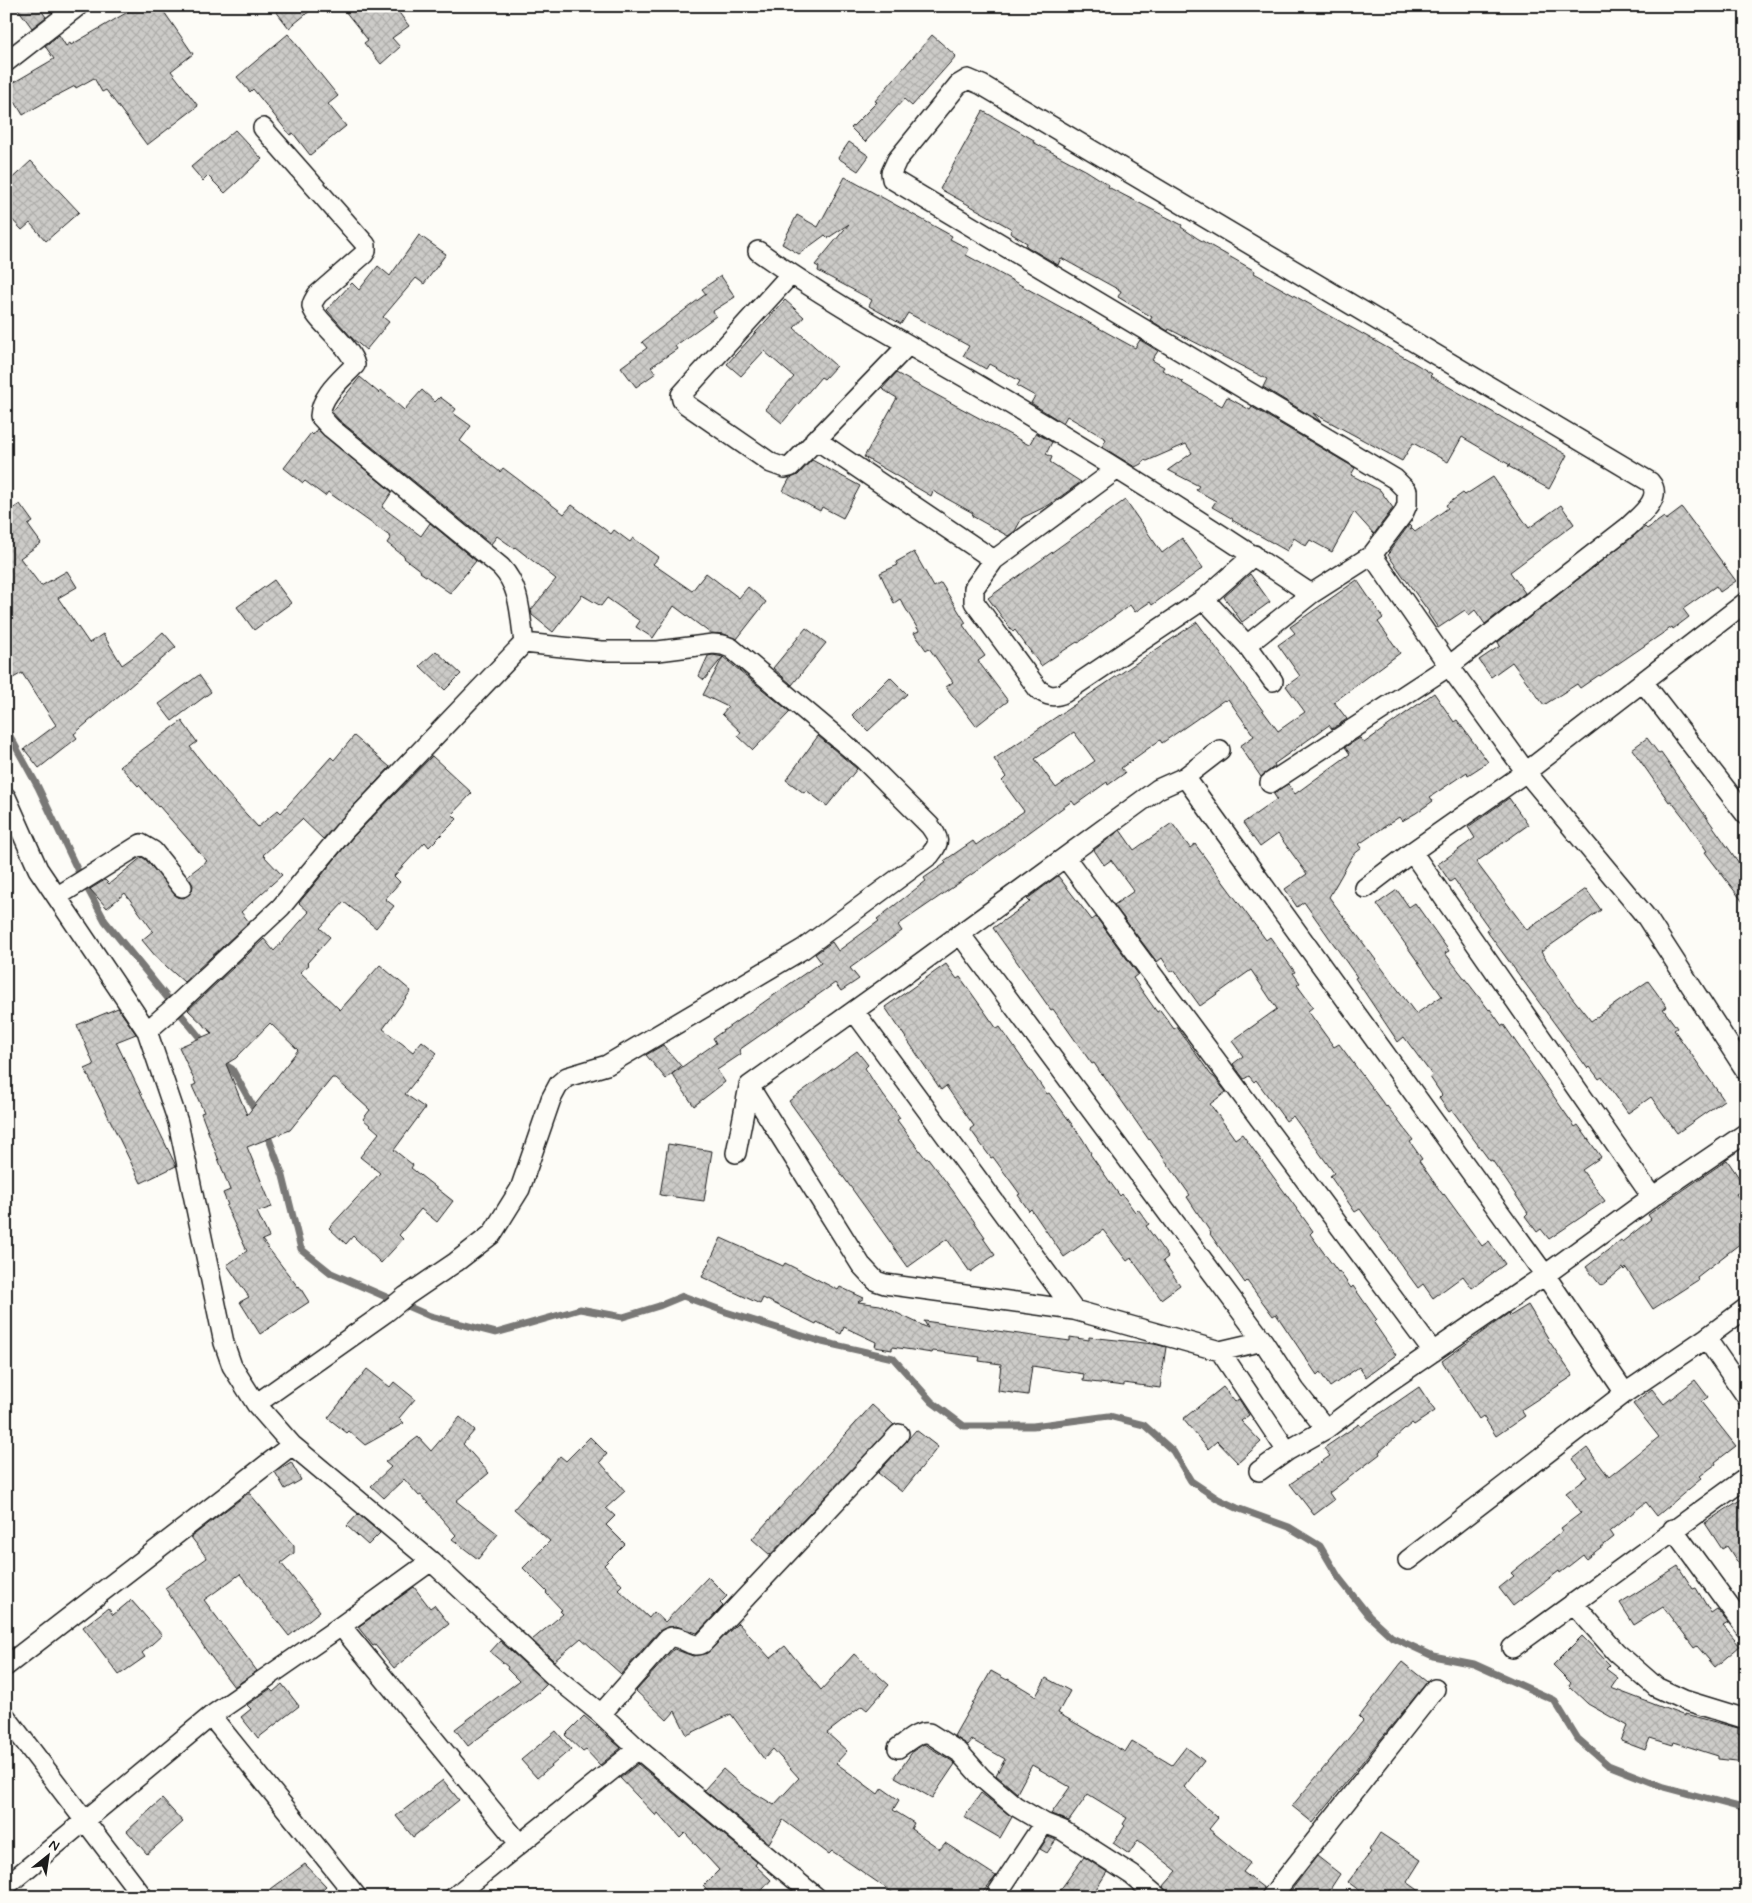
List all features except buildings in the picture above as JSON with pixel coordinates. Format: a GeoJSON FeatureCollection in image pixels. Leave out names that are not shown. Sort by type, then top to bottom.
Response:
{"type":"FeatureCollection","features":[{"type":"Feature","properties":{"kind":"street"},"geometry":{"type":"LineString","coordinates":[[6,62],[78,6]]}},
{"type":"Feature","properties":{"kind":"street"},"geometry":{"type":"LineString","coordinates":[[1247,645],[1311,594],[1372,555],[1404,514],[1407,505],[1407,491],[1394,479],[892,179],[890,173],[897,160],[958,85],[968,79],[982,85],[1650,482],[1654,487],[1653,497],[1646,510],[1628,527],[1448,666],[1270,783]]}},
{"type":"Feature","properties":{"kind":"street"},"geometry":{"type":"LineString","coordinates":[[263,128],[366,245],[366,251],[359,259],[317,295],[313,302],[313,310],[346,348],[354,359],[355,365],[325,398],[320,409],[320,416],[510,576],[517,591],[524,643]]}},
{"type":"Feature","properties":{"kind":"street"},"geometry":{"type":"LineString","coordinates":[[758,251],[791,274],[1116,470],[1311,594]]}},
{"type":"Feature","properties":{"kind":"street"},"geometry":{"type":"LineString","coordinates":[[791,274],[681,395],[682,400],[687,406],[778,466],[790,467],[908,345]]}},
{"type":"Feature","properties":{"kind":"street"},"geometry":{"type":"LineString","coordinates":[[815,439],[994,560]]}},
{"type":"Feature","properties":{"kind":"street"},"geometry":{"type":"LineString","coordinates":[[1116,470],[994,560],[974,588],[974,602],[1038,689],[1052,696],[1064,693],[1204,599],[1254,556]]}},
{"type":"Feature","properties":{"kind":"street"},"geometry":{"type":"LineString","coordinates":[[1372,555],[1448,666],[1526,772],[1647,918],[1746,1071]]}},
{"type":"Feature","properties":{"kind":"street"},"geometry":{"type":"LineString","coordinates":[[1204,599],[1247,645],[1273,681]]}},
{"type":"Feature","properties":{"kind":"street"},"geometry":{"type":"LineString","coordinates":[[1365,888],[1412,852],[1526,772],[1746,602]]}},
{"type":"Feature","properties":{"kind":"street"},"geometry":{"type":"LineString","coordinates":[[147,1031],[281,907],[344,831],[524,643]]}},
{"type":"Feature","properties":{"kind":"street"},"geometry":{"type":"LineString","coordinates":[[256,1404],[456,1262],[492,1234],[520,1189],[551,1099],[559,1084],[567,1077],[607,1065],[802,949],[930,855],[937,846],[938,838],[930,826],[864,760],[731,648],[723,644],[658,651],[601,651],[524,643]]}},
{"type":"Feature","properties":{"kind":"street"},"geometry":{"type":"LineString","coordinates":[[1643,682],[1746,815]]}},
{"type":"Feature","properties":{"kind":"street"},"geometry":{"type":"LineString","coordinates":[[736,1153],[749,1086],[1158,789],[1186,777],[1220,750]]}},
{"type":"Feature","properties":{"kind":"street"},"geometry":{"type":"LineString","coordinates":[[1186,777],[1545,1275],[1625,1393]]}},
{"type":"Feature","properties":{"kind":"street"},"geometry":{"type":"LineString","coordinates":[[6,797],[38,869],[58,896],[147,1031],[178,1122],[224,1343],[232,1366],[256,1404],[292,1445],[431,1561],[554,1676],[638,1749],[816,1897]]}},
{"type":"Feature","properties":{"kind":"street"},"geometry":{"type":"LineString","coordinates":[[58,896],[141,844],[152,851],[182,888]]}},
{"type":"Feature","properties":{"kind":"street"},"geometry":{"type":"LineString","coordinates":[[1412,852],[1652,1197]]}},
{"type":"Feature","properties":{"kind":"street"},"geometry":{"type":"LineString","coordinates":[[1065,857],[1433,1352]]}},
{"type":"Feature","properties":{"kind":"street"},"geometry":{"type":"LineString","coordinates":[[960,934],[1263,1341],[1295,1390],[1326,1429]]}},
{"type":"Feature","properties":{"kind":"street"},"geometry":{"type":"LineString","coordinates":[[854,1011],[1074,1310]]}},
{"type":"Feature","properties":{"kind":"street"},"geometry":{"type":"LineString","coordinates":[[749,1086],[861,1265],[876,1281],[885,1284],[1074,1310],[1220,1351],[1263,1341]]}},
{"type":"Feature","properties":{"kind":"street"},"geometry":{"type":"LineString","coordinates":[[1259,1471],[1287,1451],[1326,1429],[1386,1384],[1545,1275],[1652,1197],[1746,1134]]}},
{"type":"Feature","properties":{"kind":"street"},"geometry":{"type":"LineString","coordinates":[[1408,1560],[1625,1393],[1706,1338],[1746,1308]]}},
{"type":"Feature","properties":{"kind":"street"},"geometry":{"type":"LineString","coordinates":[[1706,1338],[1746,1396]]}},
{"type":"Feature","properties":{"kind":"street"},"geometry":{"type":"LineString","coordinates":[[1220,1351],[1287,1451]]}},
{"type":"Feature","properties":{"kind":"street"},"geometry":{"type":"LineString","coordinates":[[600,1714],[671,1636],[695,1645],[703,1643],[899,1434]]}},
{"type":"Feature","properties":{"kind":"street"},"geometry":{"type":"LineString","coordinates":[[6,1666],[292,1445]]}},
{"type":"Feature","properties":{"kind":"street"},"geometry":{"type":"LineString","coordinates":[[1512,1648],[1746,1478]]}},
{"type":"Feature","properties":{"kind":"street"},"geometry":{"type":"LineString","coordinates":[[1673,1530],[1746,1629]]}},
{"type":"Feature","properties":{"kind":"street"},"geometry":{"type":"LineString","coordinates":[[6,1886],[211,1716],[431,1561]]}},
{"type":"Feature","properties":{"kind":"street"},"geometry":{"type":"LineString","coordinates":[[1573,1603],[1616,1652],[1656,1687],[1684,1700],[1746,1719]]}},
{"type":"Feature","properties":{"kind":"street"},"geometry":{"type":"LineString","coordinates":[[341,1626],[520,1843]]}},
{"type":"Feature","properties":{"kind":"street"},"geometry":{"type":"LineString","coordinates":[[1271,1897],[1435,1688]]}},
{"type":"Feature","properties":{"kind":"street"},"geometry":{"type":"LineString","coordinates":[[211,1716],[357,1897]]}},
{"type":"Feature","properties":{"kind":"street"},"geometry":{"type":"LineString","coordinates":[[6,1718],[143,1897]]}},
{"type":"Feature","properties":{"kind":"street"},"geometry":{"type":"LineString","coordinates":[[898,1748],[917,1735],[929,1733],[959,1752],[982,1778],[1015,1806],[1044,1823],[1062,1830],[1132,1874],[1158,1897]]}},
{"type":"Feature","properties":{"kind":"street"},"geometry":{"type":"LineString","coordinates":[[454,1897],[638,1749]]}},
{"type":"Feature","properties":{"kind":"street"},"geometry":{"type":"LineString","coordinates":[[995,1897],[1044,1823]]}},
{"type":"Feature","properties":{"kind":"waterway"},"geometry":{"type":"LineString","coordinates":[[6,729],[38,787],[78,871],[105,921],[205,1044]]}},
{"type":"Feature","properties":{"kind":"waterway"},"geometry":{"type":"LineString","coordinates":[[220,1062],[232,1069],[258,1115]]}},
{"type":"Feature","properties":{"kind":"waterway"},"geometry":{"type":"LineString","coordinates":[[266,1131],[283,1176],[301,1249],[331,1273],[430,1316],[496,1333],[580,1309],[623,1317],[659,1306],[683,1296],[726,1312],[822,1342],[893,1358],[932,1402],[964,1426],[1033,1426],[1109,1416],[1144,1425],[1173,1451],[1191,1481],[1218,1499],[1289,1527],[1320,1546],[1339,1578],[1369,1616],[1392,1637],[1433,1656],[1474,1664],[1554,1700],[1578,1739],[1608,1765],[1664,1787],[1746,1809]]}}]}
